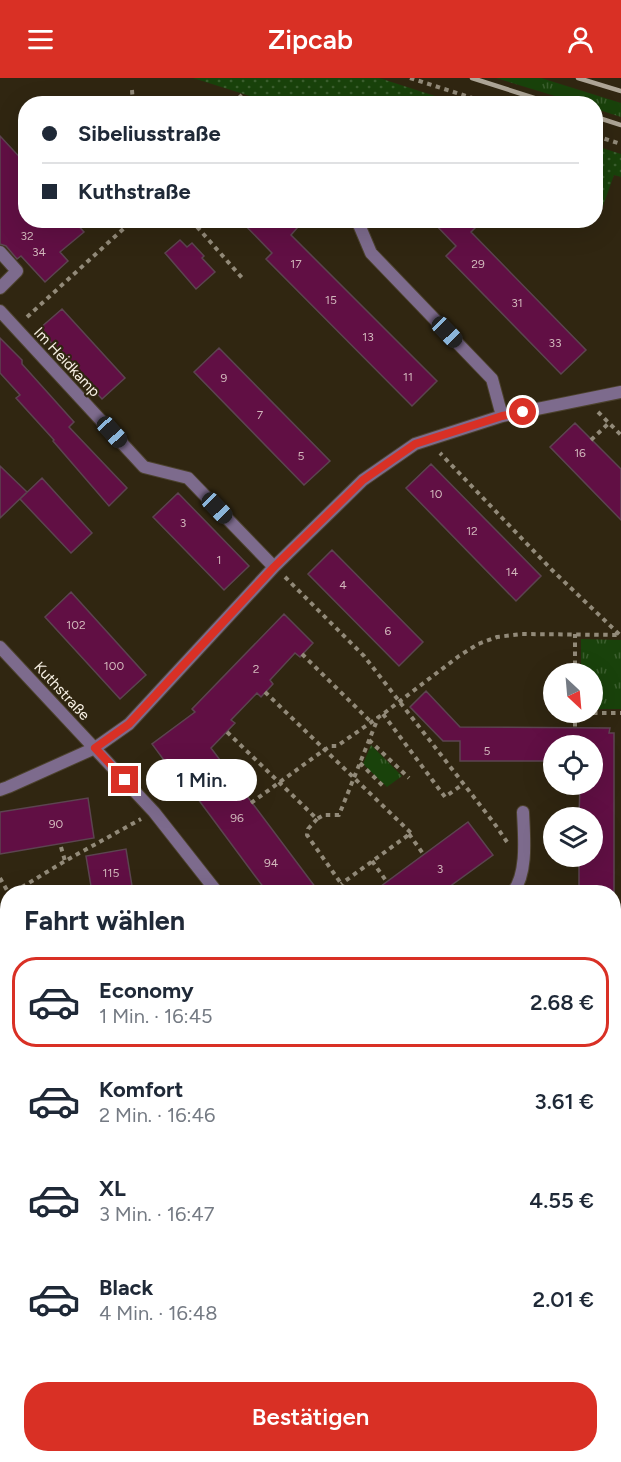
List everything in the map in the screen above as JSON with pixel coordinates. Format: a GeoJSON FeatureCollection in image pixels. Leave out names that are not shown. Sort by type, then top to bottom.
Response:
{"type":"FeatureCollection","features":[{"type":"Feature","properties":{"kind":"street"},"geometry":{"type":"LineString","coordinates":[[360,228],[371,253],[492,379],[502,416]]}},
{"type":"Feature","properties":{"kind":"street"},"geometry":{"type":"LineString","coordinates":[[0,252],[17,271],[0,288]]}},
{"type":"Feature","properties":{"kind":"street","name":"Im Heidkamp"},"geometry":{"type":"LineString","coordinates":[[0,311],[144,467],[188,478],[274,567]]}},
{"type":"Feature","properties":{"kind":"street"},"geometry":{"type":"LineString","coordinates":[[0,790],[95,748],[129,724],[274,567],[363,480],[415,444],[502,416],[621,392]]}},
{"type":"Feature","properties":{"kind":"street","name":"Kuthstraße"},"geometry":{"type":"LineString","coordinates":[[0,647],[154,812],[211,885]]}},
{"type":"Feature","properties":{"kind":"street"},"geometry":{"type":"LineString","coordinates":[[518,885],[524,854],[523,812]]}},
{"type":"Feature","properties":{"kind":"path"},"geometry":{"type":"LineString","coordinates":[[410,78],[466,96]]}},
{"type":"Feature","properties":{"kind":"path"},"geometry":{"type":"LineString","coordinates":[[132,90],[132,96]]}},
{"type":"Feature","properties":{"kind":"path"},"geometry":{"type":"LineString","coordinates":[[603,138],[621,144]]}},
{"type":"Feature","properties":{"kind":"path"},"geometry":{"type":"LineString","coordinates":[[15,327],[124,228]]}},
{"type":"Feature","properties":{"kind":"path"},"geometry":{"type":"LineString","coordinates":[[198,228],[244,279]]}},
{"type":"Feature","properties":{"kind":"path"},"geometry":{"type":"LineString","coordinates":[[585,399],[621,435]]}},
{"type":"Feature","properties":{"kind":"path"},"geometry":{"type":"LineString","coordinates":[[591,440],[609,423]]}},
{"type":"Feature","properties":{"kind":"path"},"geometry":{"type":"LineString","coordinates":[[427,440],[552,570],[621,635]]}},
{"type":"Feature","properties":{"kind":"path"},"geometry":{"type":"LineString","coordinates":[[274,567],[364,656],[494,823],[522,865]]}},
{"type":"Feature","properties":{"kind":"path"},"geometry":{"type":"LineString","coordinates":[[251,803],[324,750],[331,746],[338,746],[478,644],[497,637],[522,634],[621,635]]}},
{"type":"Feature","properties":{"kind":"path"},"geometry":{"type":"LineString","coordinates":[[575,634],[575,663]]}},
{"type":"Feature","properties":{"kind":"path"},"geometry":{"type":"LineString","coordinates":[[303,654],[371,722]]}},
{"type":"Feature","properties":{"kind":"path"},"geometry":{"type":"LineString","coordinates":[[265,692],[411,833],[424,855]]}},
{"type":"Feature","properties":{"kind":"path"},"geometry":{"type":"LineString","coordinates":[[603,712],[621,712]]}},
{"type":"Feature","properties":{"kind":"path"},"geometry":{"type":"LineString","coordinates":[[383,714],[445,797],[463,784]]}},
{"type":"Feature","properties":{"kind":"path"},"geometry":{"type":"LineString","coordinates":[[378,717],[339,815],[324,815],[316,819],[308,829],[307,835],[341,884],[410,834]]}},
{"type":"Feature","properties":{"kind":"path"},"geometry":{"type":"LineString","coordinates":[[575,723],[575,728]]}},
{"type":"Feature","properties":{"kind":"path"},"geometry":{"type":"LineString","coordinates":[[227,732],[316,819]]}},
{"type":"Feature","properties":{"kind":"path"},"geometry":{"type":"LineString","coordinates":[[369,740],[409,778]]}},
{"type":"Feature","properties":{"kind":"path"},"geometry":{"type":"LineString","coordinates":[[360,763],[384,787]]}},
{"type":"Feature","properties":{"kind":"path"},"geometry":{"type":"LineString","coordinates":[[26,885],[154,812]]}},
{"type":"Feature","properties":{"kind":"path"},"geometry":{"type":"LineString","coordinates":[[61,847],[65,861]]}},
{"type":"Feature","properties":{"kind":"path"},"geometry":{"type":"LineString","coordinates":[[372,861],[387,882]]}},
{"type":"Feature","properties":{"kind":"green space"},"geometry":{"type":"Polygon","coordinates":[[[193,78],[379,78],[435,96],[250,96],[193,78]]]}},
{"type":"Feature","properties":{"kind":"green space"},"geometry":{"type":"Polygon","coordinates":[[[496,78],[541,78],[599,96],[555,96],[496,78]]]}},
{"type":"Feature","properties":{"kind":"green space"},"geometry":{"type":"Polygon","coordinates":[[[603,97],[621,103],[621,117],[603,111],[603,97]]]}},
{"type":"Feature","properties":{"kind":"green space"},"geometry":{"type":"Polygon","coordinates":[[[603,148],[621,154],[621,177],[614,175],[603,206],[603,148]]]}},
{"type":"Feature","properties":{"kind":"green space"},"geometry":{"type":"Polygon","coordinates":[[[581,639],[621,640],[621,709],[603,709],[603,663],[581,663],[581,639]]]}},
{"type":"Feature","properties":{"kind":"green space"},"geometry":{"type":"Polygon","coordinates":[[[371,745],[402,776],[387,787],[363,764],[371,745]]]}},
{"type":"Feature","properties":{"kind":"building"},"geometry":{"type":"Polygon","coordinates":[[[0,136],[18,155],[18,228],[80,228],[84,232],[60,252],[68,261],[45,282],[21,256],[17,259],[6,246],[0,244],[0,136]]]}},
{"type":"Feature","properties":{"kind":"building"},"geometry":{"type":"Polygon","coordinates":[[[248,228],[297,228],[291,235],[437,381],[412,406],[266,259],[272,253],[248,228]]]}},
{"type":"Feature","properties":{"kind":"building"},"geometry":{"type":"Polygon","coordinates":[[[439,228],[475,228],[471,232],[586,350],[561,374],[446,256],[456,246],[439,228]]]}},
{"type":"Feature","properties":{"kind":"building"},"geometry":{"type":"Polygon","coordinates":[[[180,240],[187,247],[192,243],[215,272],[196,289],[165,253],[180,240]]]}},
{"type":"Feature","properties":{"kind":"building"},"geometry":{"type":"Polygon","coordinates":[[[62,309],[125,378],[102,399],[39,329],[62,309]]]}},
{"type":"Feature","properties":{"kind":"building"},"geometry":{"type":"Polygon","coordinates":[[[0,338],[22,360],[22,364],[74,422],[69,427],[127,488],[109,506],[16,398],[20,395],[0,373],[0,338]]]}},
{"type":"Feature","properties":{"kind":"building"},"geometry":{"type":"Polygon","coordinates":[[[219,348],[330,461],[304,485],[194,372],[219,348]]]}},
{"type":"Feature","properties":{"kind":"building"},"geometry":{"type":"Polygon","coordinates":[[[575,423],[621,469],[621,520],[550,447],[575,423]]]}},
{"type":"Feature","properties":{"kind":"building"},"geometry":{"type":"Polygon","coordinates":[[[431,464],[541,576],[516,601],[406,488],[431,464]]]}},
{"type":"Feature","properties":{"kind":"building"},"geometry":{"type":"Polygon","coordinates":[[[0,466],[27,492],[0,518],[0,466]]]}},
{"type":"Feature","properties":{"kind":"building"},"geometry":{"type":"Polygon","coordinates":[[[42,478],[92,533],[71,553],[20,499],[42,478]]]}},
{"type":"Feature","properties":{"kind":"building"},"geometry":{"type":"Polygon","coordinates":[[[178,493],[249,566],[224,590],[153,517],[178,493]]]}},
{"type":"Feature","properties":{"kind":"building"},"geometry":{"type":"Polygon","coordinates":[[[332,550],[423,642],[399,666],[308,574],[332,550]]]}},
{"type":"Feature","properties":{"kind":"building"},"geometry":{"type":"Polygon","coordinates":[[[71,592],[146,675],[120,699],[45,617],[71,592]]]}},
{"type":"Feature","properties":{"kind":"building"},"geometry":{"type":"Polygon","coordinates":[[[284,614],[313,643],[300,657],[295,653],[270,680],[273,684],[261,697],[257,693],[231,720],[235,723],[211,748],[314,885],[262,885],[195,795],[192,798],[152,744],[195,712],[192,709],[284,614]]]}},
{"type":"Feature","properties":{"kind":"building"},"geometry":{"type":"Polygon","coordinates":[[[426,691],[460,727],[610,728],[609,733],[614,733],[614,885],[579,885],[579,867],[603,867],[603,807],[579,807],[580,795],[603,795],[603,735],[543,735],[543,761],[460,761],[460,741],[443,741],[410,707],[426,691]]]}},
{"type":"Feature","properties":{"kind":"building"},"geometry":{"type":"Polygon","coordinates":[[[88,798],[94,838],[0,854],[0,812],[88,798]]]}},
{"type":"Feature","properties":{"kind":"building"},"geometry":{"type":"Polygon","coordinates":[[[468,822],[493,855],[452,885],[382,885],[468,822]]]}},
{"type":"Feature","properties":{"kind":"building"},"geometry":{"type":"Polygon","coordinates":[[[126,849],[132,885],[91,885],[86,856],[126,849]]]}},
{"type":"Feature","properties":{"kind":"railway"},"geometry":{"type":"LineString","coordinates":[[472,78],[528,96]]}},
{"type":"Feature","properties":{"kind":"railway"},"geometry":{"type":"LineString","coordinates":[[578,78],[621,91]]}},
{"type":"Feature","properties":{"kind":"railway"},"geometry":{"type":"LineString","coordinates":[[603,119],[621,125]]}},
{"type":"Feature","properties":{"kind":"route"},"geometry":{"type":"LineString","coordinates":[[125,780],[95,748],[129,724],[274,567],[363,480],[415,444],[502,416],[523,412]]}}]}
